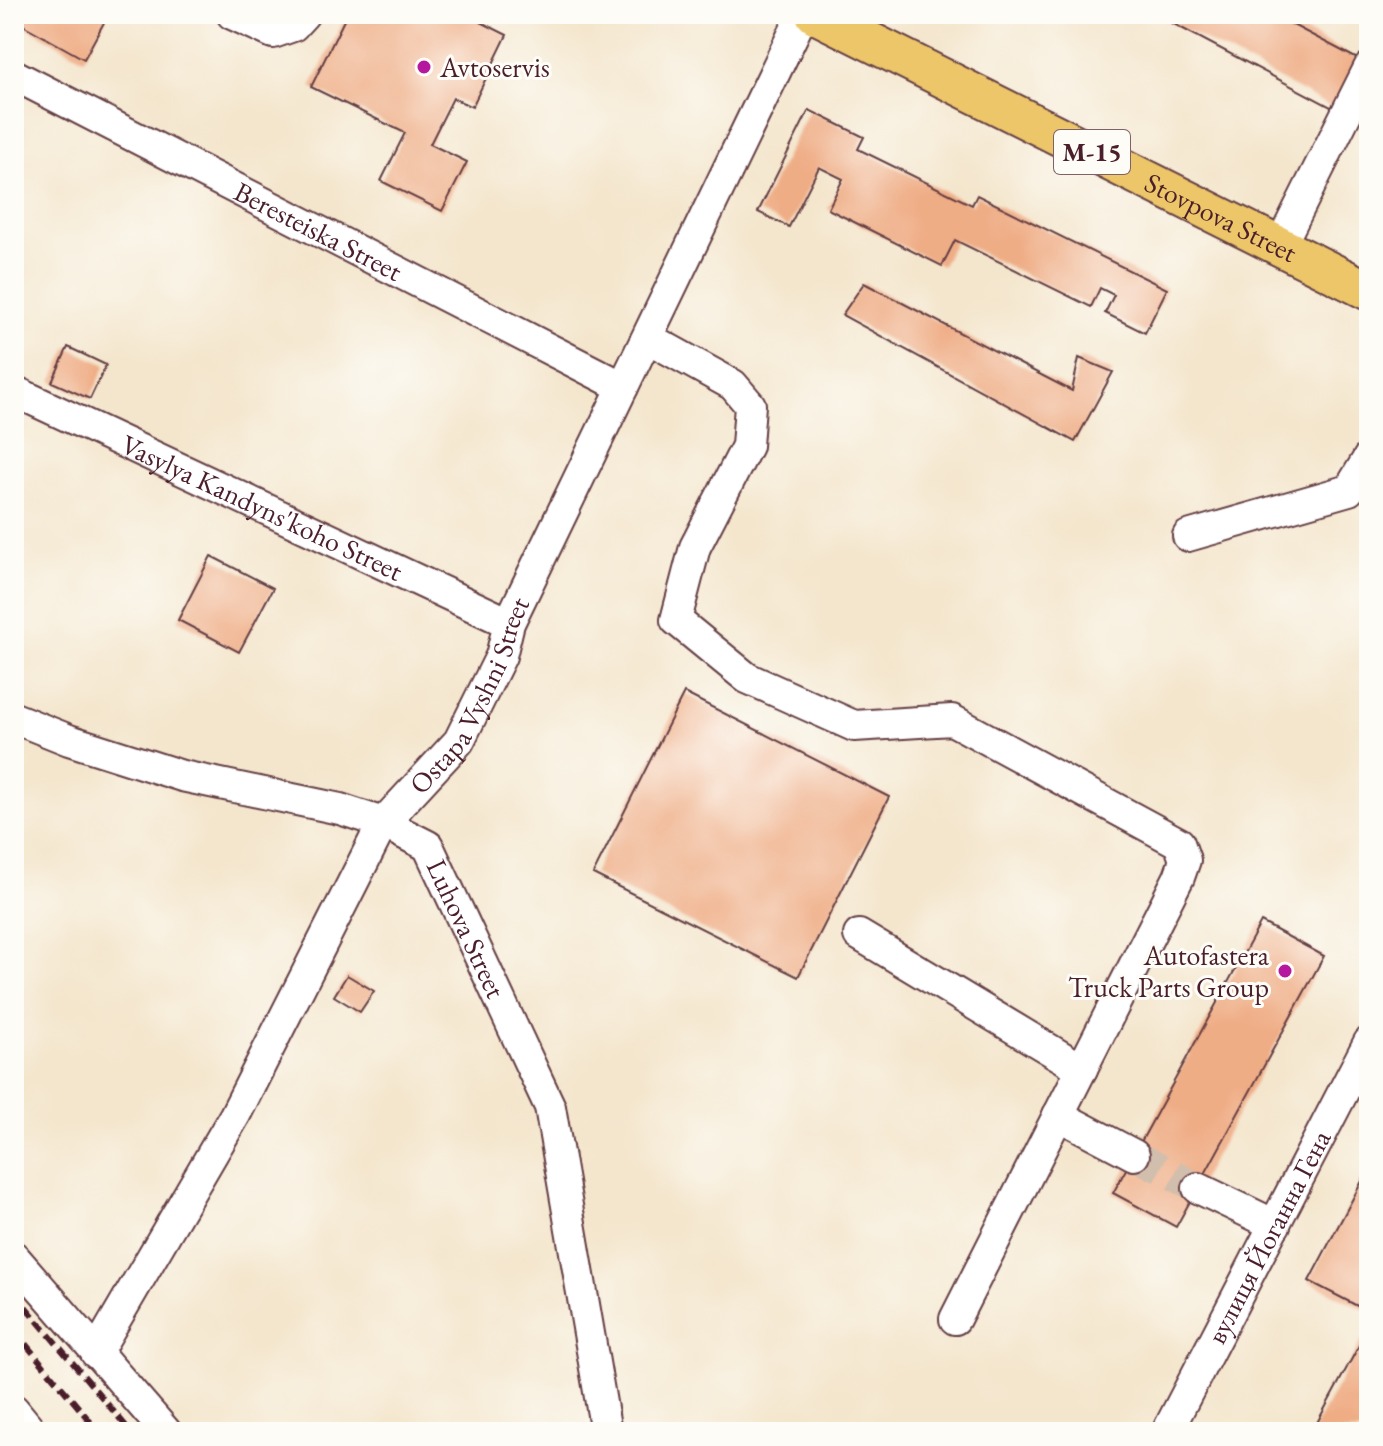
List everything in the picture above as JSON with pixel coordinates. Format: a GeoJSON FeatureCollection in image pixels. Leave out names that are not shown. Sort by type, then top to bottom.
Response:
{"type":"FeatureCollection","features":[{"type":"Feature","properties":{"kind":"main road","name":"Stovpova Street"},"geometry":{"type":"LineString","coordinates":[[815,14],[1369,291]]}},
{"type":"Feature","properties":{"kind":"street"},"geometry":{"type":"LineString","coordinates":[[232,14],[273,33],[293,26],[304,14]]}},
{"type":"Feature","properties":{"kind":"street","name":"Ostapa Vyshni Street"},"geometry":{"type":"LineString","coordinates":[[96,1353],[235,1115],[383,823],[459,741],[501,656],[509,623],[803,14]]}},
{"type":"Feature","properties":{"kind":"street"},"geometry":{"type":"LineString","coordinates":[[1280,246],[1369,68]]}},
{"type":"Feature","properties":{"kind":"street","name":"Beresteiska Street"},"geometry":{"type":"LineString","coordinates":[[14,75],[623,387]]}},
{"type":"Feature","properties":{"kind":"street"},"geometry":{"type":"LineString","coordinates":[[648,338],[733,385],[750,405],[747,446],[695,547],[676,620],[747,678],[854,726],[952,720],[1179,843],[1185,860],[955,1319]]}},
{"type":"Feature","properties":{"kind":"street","name":"Vasylya Kandyns'koho Street"},"geometry":{"type":"LineString","coordinates":[[14,391],[509,623]]}},
{"type":"Feature","properties":{"kind":"street"},"geometry":{"type":"LineString","coordinates":[[1188,536],[1349,490],[1369,457]]}},
{"type":"Feature","properties":{"kind":"street","name":"Luhova Street"},"geometry":{"type":"LineString","coordinates":[[14,718],[69,740],[182,776],[340,809],[383,823],[428,846],[550,1107],[606,1432]]}},
{"type":"Feature","properties":{"kind":"street"},"geometry":{"type":"LineString","coordinates":[[859,935],[1082,1069]]}},
{"type":"Feature","properties":{"kind":"street","name":"вулиця Йоганна Гена"},"geometry":{"type":"LineString","coordinates":[[1167,1432],[1369,1042]]}},
{"type":"Feature","properties":{"kind":"street"},"geometry":{"type":"LineString","coordinates":[[1058,1115],[1134,1155]]}},
{"type":"Feature","properties":{"kind":"street"},"geometry":{"type":"LineString","coordinates":[[1198,1188],[1275,1225]]}},
{"type":"Feature","properties":{"kind":"street"},"geometry":{"type":"LineString","coordinates":[[14,1257],[166,1432]]}},
{"type":"Feature","properties":{"kind":"street"},"geometry":{"type":"LineString","coordinates":[[14,1410],[32,1432]]}},
{"type":"Feature","properties":{"kind":"building"},"geometry":{"type":"Polygon","coordinates":[[[14,14],[101,14],[107,17],[84,59],[14,20],[14,14]]]}},
{"type":"Feature","properties":{"kind":"building"},"geometry":{"type":"Polygon","coordinates":[[[347,14],[465,14],[507,35],[472,107],[453,98],[430,144],[467,162],[442,211],[381,181],[405,133],[311,87],[347,14]]]}},
{"type":"Feature","properties":{"kind":"building"},"geometry":{"type":"Polygon","coordinates":[[[1155,14],[1272,14],[1369,65],[1344,114],[1155,14]]]}},
{"type":"Feature","properties":{"kind":"building"},"geometry":{"type":"Polygon","coordinates":[[[809,110],[864,137],[858,149],[972,205],[977,195],[1167,289],[1145,333],[1105,313],[1114,295],[1100,288],[1091,307],[955,240],[942,266],[828,209],[843,179],[819,167],[789,227],[758,212],[809,110]]]}},
{"type":"Feature","properties":{"kind":"building"},"geometry":{"type":"Polygon","coordinates":[[[864,283],[1072,391],[1079,358],[1113,372],[1075,442],[842,315],[864,283]]]}},
{"type":"Feature","properties":{"kind":"building"},"geometry":{"type":"Polygon","coordinates":[[[68,347],[106,365],[90,399],[52,382],[68,347]]]}},
{"type":"Feature","properties":{"kind":"building"},"geometry":{"type":"Polygon","coordinates":[[[211,556],[273,588],[239,652],[178,620],[211,556]]]}},
{"type":"Feature","properties":{"kind":"building"},"geometry":{"type":"Polygon","coordinates":[[[684,693],[889,797],[798,977],[593,874],[684,693]]]}},
{"type":"Feature","properties":{"kind":"building"},"geometry":{"type":"Polygon","coordinates":[[[1261,922],[1324,956],[1176,1227],[1113,1193],[1261,922]]]}},
{"type":"Feature","properties":{"kind":"building"},"geometry":{"type":"Polygon","coordinates":[[[347,975],[374,991],[360,1012],[334,996],[347,975]]]}},
{"type":"Feature","properties":{"kind":"building"},"geometry":{"type":"Polygon","coordinates":[[[1369,1168],[1369,1312],[1309,1281],[1369,1168]]]}},
{"type":"Feature","properties":{"kind":"building"},"geometry":{"type":"Polygon","coordinates":[[[1369,1327],[1369,1432],[1312,1432],[1369,1327]]]}},
{"type":"Feature","properties":{"kind":"tunnel"},"geometry":{"type":"LineString","coordinates":[[1134,1155],[1198,1188]]}},
{"type":"Feature","properties":{"kind":"railway"},"geometry":{"type":"LineString","coordinates":[[14,1293],[131,1432]]}},
{"type":"Feature","properties":{"kind":"railway"},"geometry":{"type":"LineString","coordinates":[[14,1330],[99,1432]]}},
{"type":"Feature","properties":{"kind":"place","name":"Avtoservis"},"geometry":{"type":"Point","coordinates":[424,67]}},
{"type":"Feature","properties":{"kind":"place","name":"Autofastera Truck Parts Group"},"geometry":{"type":"Point","coordinates":[1285,971]}}]}
